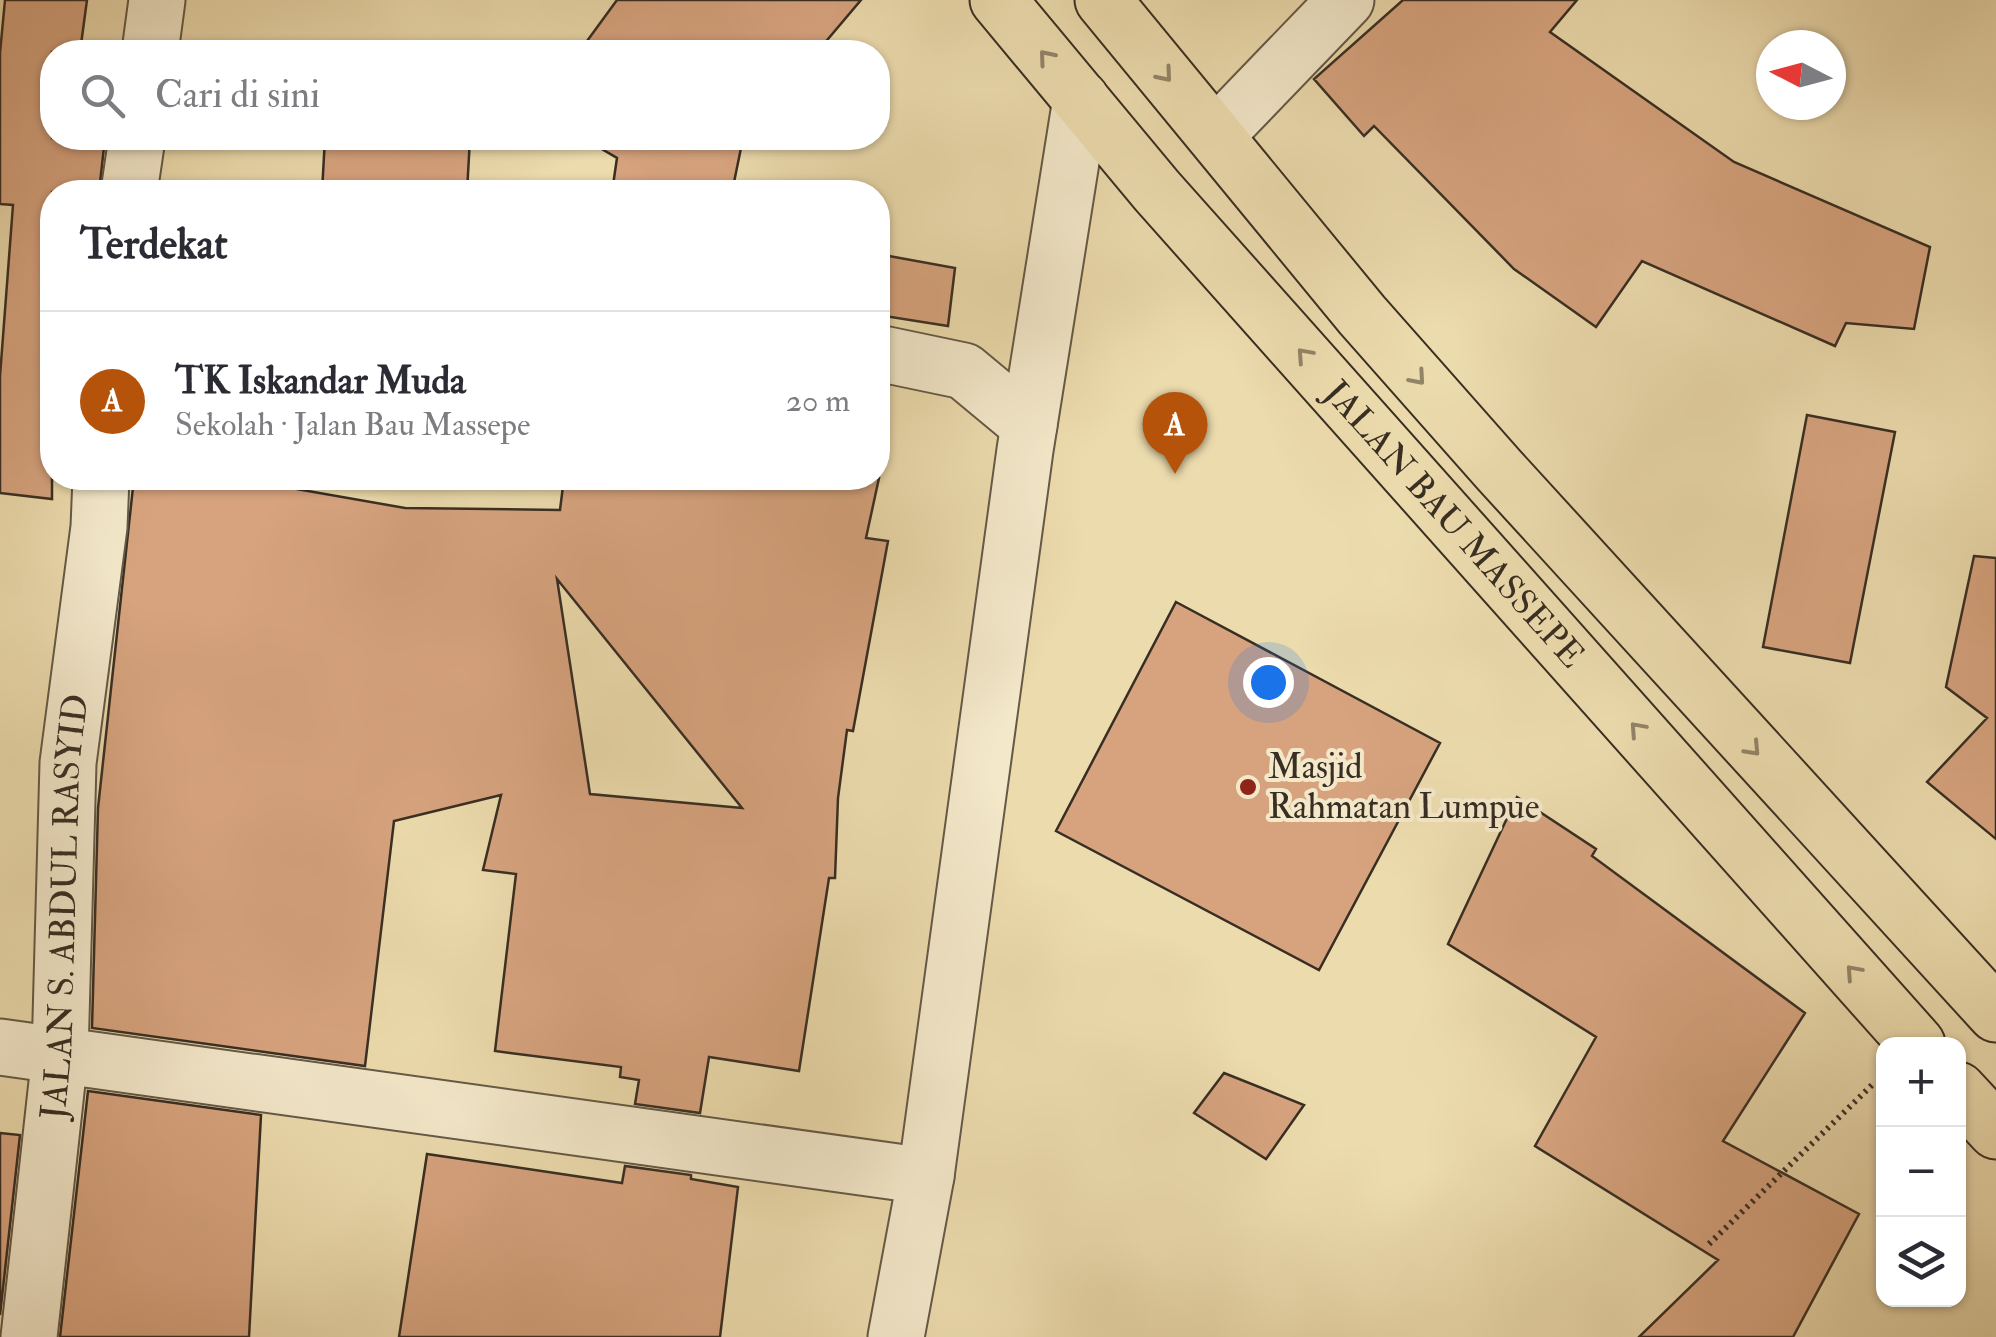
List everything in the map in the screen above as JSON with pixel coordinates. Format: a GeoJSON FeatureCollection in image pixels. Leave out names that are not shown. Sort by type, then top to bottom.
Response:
{"type":"FeatureCollection","features":[{"type":"Feature","properties":{"kind":"highway","name":"JALAN BAU MASSEPE"},"geometry":{"type":"LineString","coordinates":[[998,0],[1158,191],[1911,1037]]}},
{"type":"Feature","properties":{"kind":"highway","name":"JALAN BAU MASSEPE"},"geometry":{"type":"LineString","coordinates":[[1102,0],[1362,314],[1553,532],[1996,1014]]}},
{"type":"Feature","properties":{"kind":"highway"},"geometry":{"type":"LineString","coordinates":[[1966,1099],[1996,1131]]}},
{"type":"Feature","properties":{"kind":"street"},"geometry":{"type":"LineString","coordinates":[[152,40],[158,0]]}},
{"type":"Feature","properties":{"kind":"street"},"geometry":{"type":"LineString","coordinates":[[1216,135],[1346,0]]}},
{"type":"Feature","properties":{"kind":"street"},"geometry":{"type":"LineString","coordinates":[[896,1337],[926,1176],[1029,425],[1081,100]]}},
{"type":"Feature","properties":{"kind":"street"},"geometry":{"type":"LineString","coordinates":[[131,180],[135,150]]}},
{"type":"Feature","properties":{"kind":"street"},"geometry":{"type":"LineString","coordinates":[[890,356],[964,371],[1029,425]]}},
{"type":"Feature","properties":{"kind":"street","name":"JALAN S. ABDUL RASYID"},"geometry":{"type":"LineString","coordinates":[[29,1337],[60,1055],[68,763],[101,490]]}},
{"type":"Feature","properties":{"kind":"street"},"geometry":{"type":"LineString","coordinates":[[0,1047],[926,1176]]}},
{"type":"Feature","properties":{"kind":"path"},"geometry":{"type":"LineString","coordinates":[[1710,1244],[1876,1082]]}},
{"type":"Feature","properties":{"kind":"building"},"geometry":{"type":"Polygon","coordinates":[[[5,0],[87,0],[82,40],[40,40],[40,150],[104,150],[100,180],[40,180],[40,490],[52,490],[52,499],[0,493],[0,376],[13,205],[0,204],[0,53],[5,0]]]}},
{"type":"Feature","properties":{"kind":"building"},"geometry":{"type":"Polygon","coordinates":[[[617,0],[861,0],[827,40],[588,40],[617,0]]]}},
{"type":"Feature","properties":{"kind":"building"},"geometry":{"type":"Polygon","coordinates":[[[1403,0],[1577,0],[1550,32],[1734,162],[1930,247],[1914,329],[1846,323],[1835,346],[1642,261],[1596,327],[1514,269],[1374,126],[1364,136],[1314,79],[1403,0]]]}},
{"type":"Feature","properties":{"kind":"building"},"geometry":{"type":"Polygon","coordinates":[[[324,150],[469,150],[468,180],[323,180],[324,150]]]}},
{"type":"Feature","properties":{"kind":"building"},"geometry":{"type":"Polygon","coordinates":[[[603,150],[741,150],[734,180],[614,180],[617,158],[603,150]]]}},
{"type":"Feature","properties":{"kind":"building"},"geometry":{"type":"Polygon","coordinates":[[[890,256],[955,268],[948,326],[890,317],[890,256]]]}},
{"type":"Feature","properties":{"kind":"building"},"geometry":{"type":"Polygon","coordinates":[[[1807,415],[1895,432],[1850,663],[1763,647],[1807,415]]]}},
{"type":"Feature","properties":{"kind":"building"},"geometry":{"type":"Polygon","coordinates":[[[133,490],[302,490],[405,508],[560,510],[562,490],[876,490],[866,538],[888,541],[853,731],[847,730],[838,798],[835,878],[829,878],[799,1071],[709,1057],[700,1113],[635,1104],[639,1080],[620,1077],[621,1067],[495,1051],[516,874],[483,870],[501,795],[394,821],[365,1066],[92,1028],[98,808],[133,490]],[[557,579],[590,794],[742,808],[557,579]]]}},
{"type":"Feature","properties":{"kind":"building"},"geometry":{"type":"Polygon","coordinates":[[[1974,556],[1996,558],[1996,839],[1927,782],[1987,718],[1946,687],[1974,556]]]}},
{"type":"Feature","properties":{"kind":"building","name":"Masjid Rahmatan Lumpue"},"geometry":{"type":"Polygon","coordinates":[[[1176,602],[1440,743],[1319,970],[1056,831],[1176,602]]]}},
{"type":"Feature","properties":{"kind":"building"},"geometry":{"type":"Polygon","coordinates":[[[1517,797],[1596,849],[1592,856],[1805,1013],[1723,1141],[1859,1214],[1793,1337],[1639,1337],[1718,1260],[1535,1146],[1596,1037],[1448,944],[1517,797]]]}},
{"type":"Feature","properties":{"kind":"building"},"geometry":{"type":"Polygon","coordinates":[[[1224,1073],[1304,1105],[1266,1159],[1194,1113],[1224,1073]]]}},
{"type":"Feature","properties":{"kind":"building"},"geometry":{"type":"Polygon","coordinates":[[[88,1091],[261,1115],[249,1337],[60,1337],[88,1091]]]}},
{"type":"Feature","properties":{"kind":"building"},"geometry":{"type":"Polygon","coordinates":[[[0,1133],[20,1135],[0,1315],[0,1133]]]}},
{"type":"Feature","properties":{"kind":"building"},"geometry":{"type":"Polygon","coordinates":[[[427,1154],[622,1183],[625,1166],[691,1175],[691,1179],[738,1187],[720,1337],[399,1337],[427,1154]]]}},
{"type":"Feature","properties":{"kind":"place","name":"TK Iskandar Muda"},"geometry":{"type":"Point","coordinates":[1175,474]}},
{"type":"Feature","properties":{"kind":"place","name":"Masjid Rahmatan Lumpue"},"geometry":{"type":"Point","coordinates":[1248,787]}}]}
